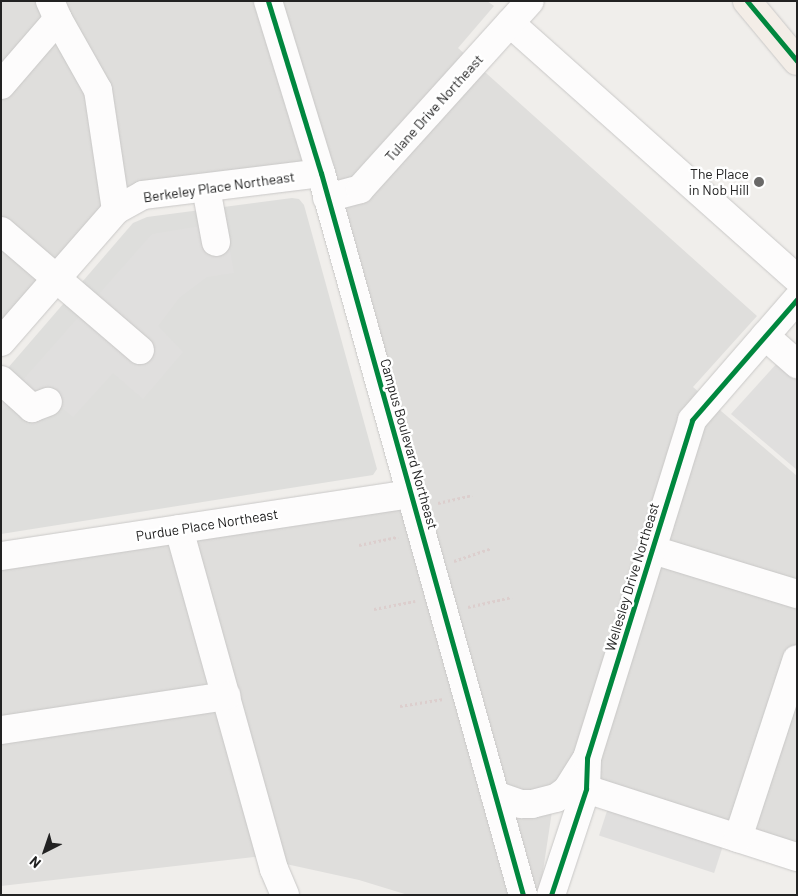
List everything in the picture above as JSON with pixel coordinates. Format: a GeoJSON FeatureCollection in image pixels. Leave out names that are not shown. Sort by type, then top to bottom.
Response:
{"type":"FeatureCollection","features":[{"type":"Feature","properties":{"kind":"main road"},"geometry":{"type":"LineString","coordinates":[[747,1],[797,61]]}},
{"type":"Feature","properties":{"kind":"street","name":"Campus Boulevard Northeast"},"geometry":{"type":"LineString","coordinates":[[268,1],[324,186],[423,499],[495,795],[523,895]]}},
{"type":"Feature","properties":{"kind":"street","name":"Tulane Drive Northeast"},"geometry":{"type":"LineString","coordinates":[[324,186],[360,189],[530,1]]}},
{"type":"Feature","properties":{"kind":"street"},"geometry":{"type":"LineString","coordinates":[[1,85],[54,10],[98,90],[116,210]]}},
{"type":"Feature","properties":{"kind":"street"},"geometry":{"type":"LineString","coordinates":[[510,23],[797,279]]}},
{"type":"Feature","properties":{"kind":"street","name":"Berkeley Place Northeast"},"geometry":{"type":"LineString","coordinates":[[1,342],[116,210],[143,195],[206,188],[324,186]]}},
{"type":"Feature","properties":{"kind":"street"},"geometry":{"type":"LineString","coordinates":[[206,188],[216,242]]}},
{"type":"Feature","properties":{"kind":"street"},"geometry":{"type":"LineString","coordinates":[[1,231],[140,350]]}},
{"type":"Feature","properties":{"kind":"street","name":"Wellesley Drive Northeast"},"geometry":{"type":"LineString","coordinates":[[551,895],[586,790],[587,758],[692,420],[797,299]]}},
{"type":"Feature","properties":{"kind":"street"},"geometry":{"type":"LineString","coordinates":[[764,336],[797,364]]}},
{"type":"Feature","properties":{"kind":"street"},"geometry":{"type":"LineString","coordinates":[[5,392],[32,408],[48,402]]}},
{"type":"Feature","properties":{"kind":"street","name":"Purdue Place Northeast"},"geometry":{"type":"LineString","coordinates":[[1,556],[179,529],[423,499]]}},
{"type":"Feature","properties":{"kind":"street"},"geometry":{"type":"LineString","coordinates":[[179,529],[274,869],[285,895]]}},
{"type":"Feature","properties":{"kind":"street"},"geometry":{"type":"LineString","coordinates":[[653,550],[797,594]]}},
{"type":"Feature","properties":{"kind":"street"},"geometry":{"type":"LineString","coordinates":[[738,838],[797,659]]}},
{"type":"Feature","properties":{"kind":"street"},"geometry":{"type":"LineString","coordinates":[[1,730],[226,696]]}},
{"type":"Feature","properties":{"kind":"street"},"geometry":{"type":"LineString","coordinates":[[495,795],[521,804],[556,798],[567,790],[587,758]]}},
{"type":"Feature","properties":{"kind":"street"},"geometry":{"type":"LineString","coordinates":[[586,790],[797,857]]}},
{"type":"Feature","properties":{"kind":"path"},"geometry":{"type":"LineString","coordinates":[[423,499],[472,495]]}},
{"type":"Feature","properties":{"kind":"path"},"geometry":{"type":"LineString","coordinates":[[359,545],[401,537]]}},
{"type":"Feature","properties":{"kind":"path"},"geometry":{"type":"LineString","coordinates":[[450,562],[491,548]]}},
{"type":"Feature","properties":{"kind":"path"},"geometry":{"type":"LineString","coordinates":[[463,608],[512,597]]}},
{"type":"Feature","properties":{"kind":"path"},"geometry":{"type":"LineString","coordinates":[[374,609],[418,600]]}},
{"type":"Feature","properties":{"kind":"path"},"geometry":{"type":"LineString","coordinates":[[400,706],[446,698]]}},
{"type":"Feature","properties":{"kind":"shaded area"},"geometry":{"type":"Polygon","coordinates":[[[1,1],[487,1],[494,6],[458,48],[757,316],[693,387],[797,476],[797,847],[612,791],[557,778],[540,891],[534,895],[408,895],[359,880],[254,857],[1,886],[1,556],[411,494],[320,173],[143,195],[1,342],[1,1]]]}},
{"type":"Feature","properties":{"kind":"shaded area"},"geometry":{"type":"Polygon","coordinates":[[[292,198],[299,199],[304,205],[377,469],[373,475],[1,534],[1,376],[133,223],[147,217],[292,198]]]}},
{"type":"Feature","properties":{"kind":"shaded area"},"geometry":{"type":"Polygon","coordinates":[[[225,222],[234,273],[207,277],[179,298],[158,326],[183,352],[143,399],[113,373],[73,417],[61,407],[33,425],[9,404],[1,412],[1,389],[22,381],[152,234],[225,222]]]}},
{"type":"Feature","properties":{"kind":"shaded area"},"geometry":{"type":"Polygon","coordinates":[[[778,362],[797,379],[797,470],[731,414],[778,362]]]}},
{"type":"Feature","properties":{"kind":"shaded area"},"geometry":{"type":"Polygon","coordinates":[[[608,808],[723,845],[714,873],[599,836],[608,808]]]}},
{"type":"Feature","properties":{"kind":"cycle path"},"geometry":{"type":"LineString","coordinates":[[268,1],[321,173],[523,895]]}},
{"type":"Feature","properties":{"kind":"cycle path"},"geometry":{"type":"LineString","coordinates":[[747,1],[797,61]]}},
{"type":"Feature","properties":{"kind":"cycle path"},"geometry":{"type":"LineString","coordinates":[[551,895],[586,789],[587,758],[692,420],[797,299]]}},
{"type":"Feature","properties":{"kind":"place","name":"The Place in Nob Hill"},"geometry":{"type":"Point","coordinates":[759,182]}}]}
